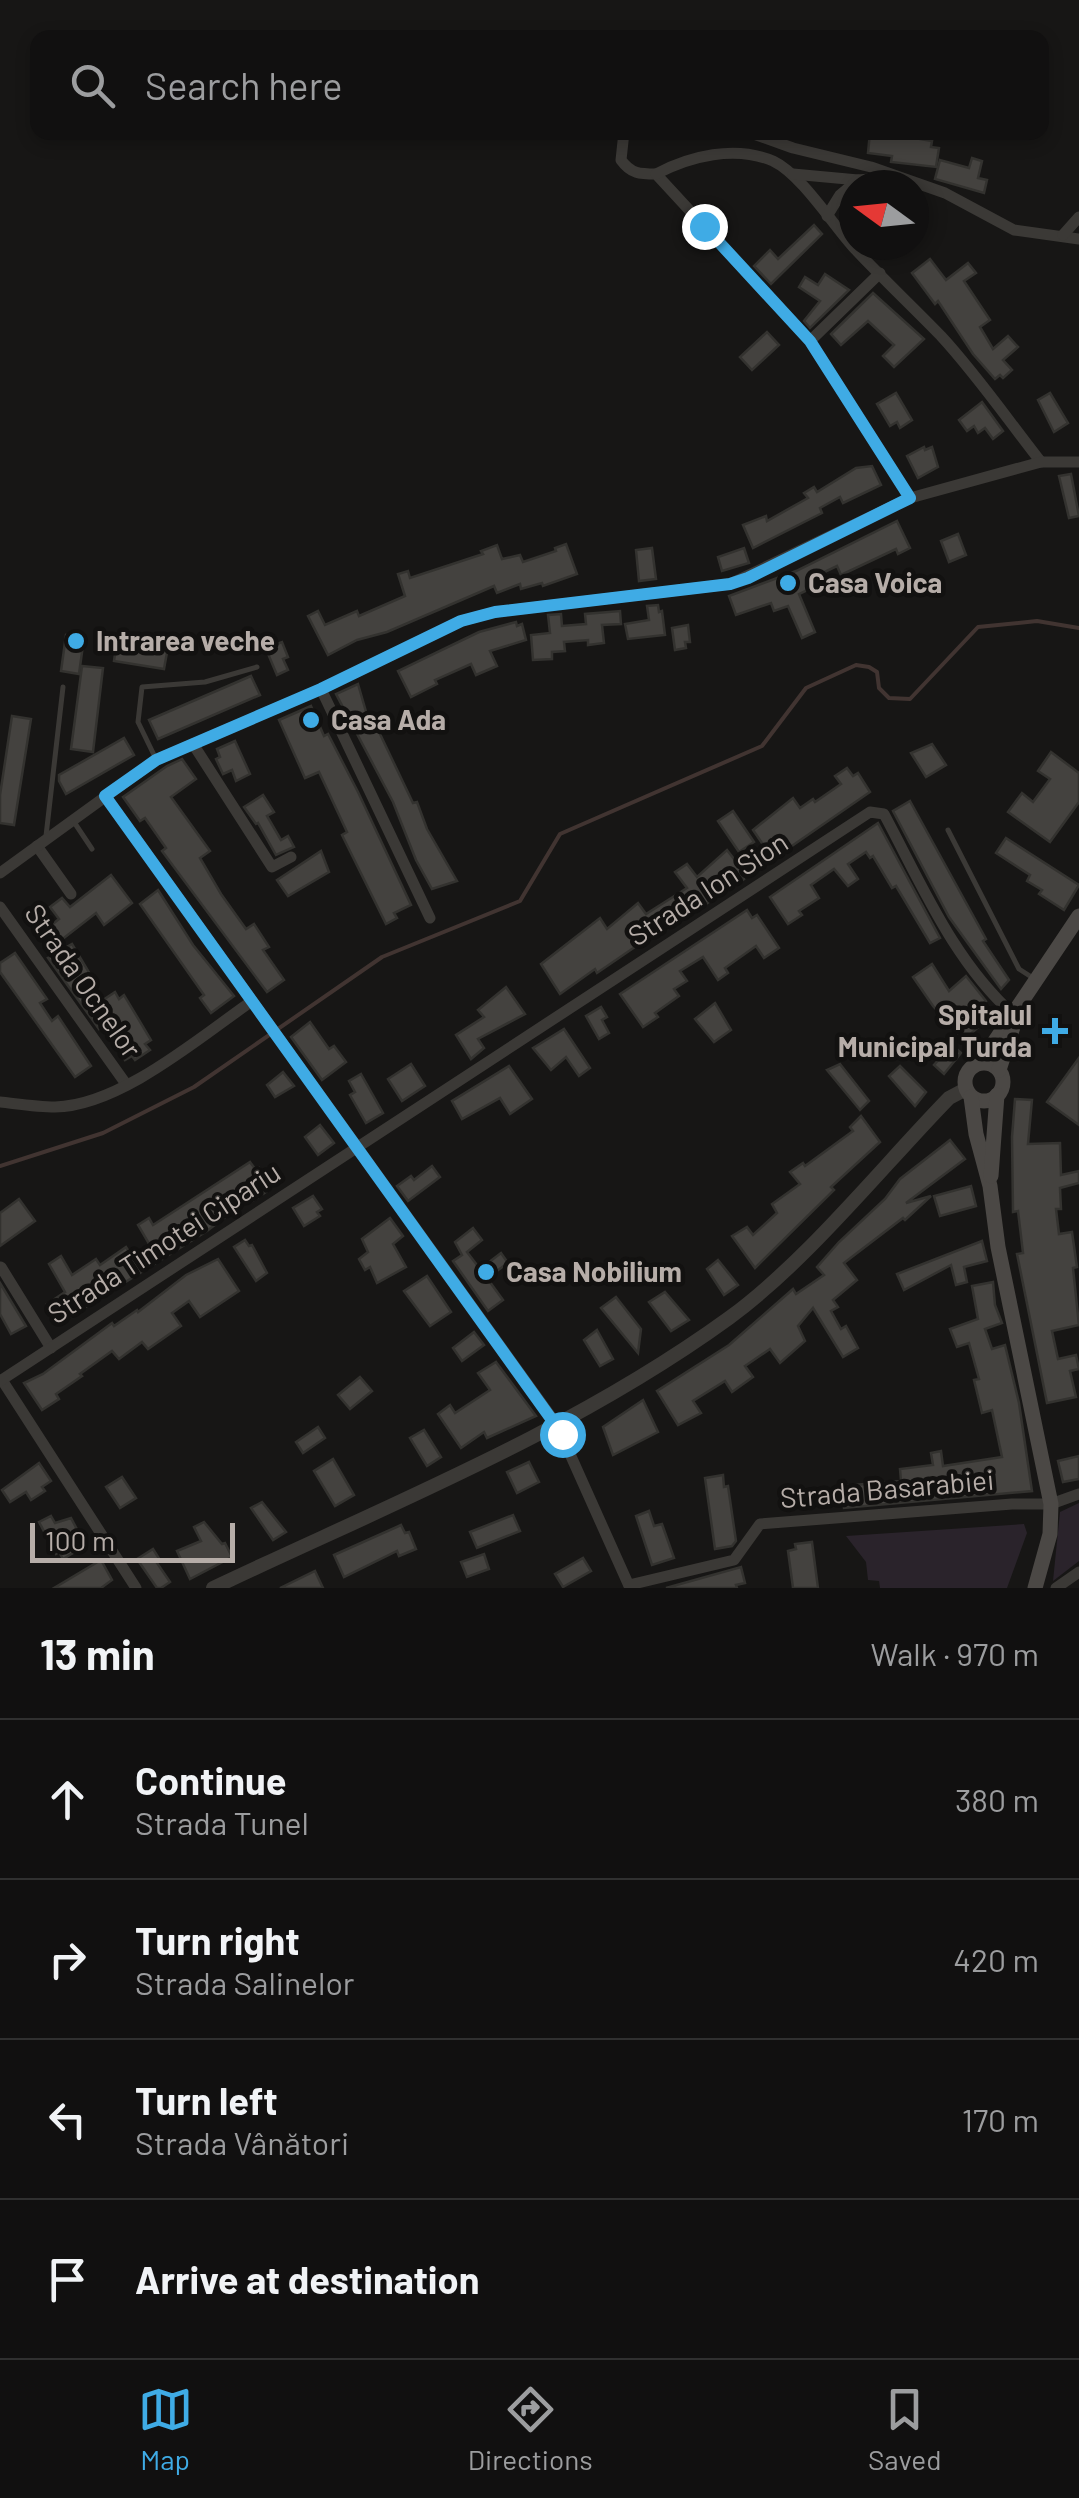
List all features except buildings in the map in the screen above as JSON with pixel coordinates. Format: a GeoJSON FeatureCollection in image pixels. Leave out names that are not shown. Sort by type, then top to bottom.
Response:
{"type":"FeatureCollection","features":[{"type":"Feature","properties":{"kind":"main road"},"geometry":{"type":"LineString","coordinates":[[1035,1588],[1050,1534],[1051,1504],[965,1077],[1017,1013],[1079,916]]}},
{"type":"Feature","properties":{"kind":"main road"},"geometry":{"type":"LineString","coordinates":[[1000,1070],[1017,1013]]}},
{"type":"Feature","properties":{"kind":"main road"},"geometry":{"type":"LineString","coordinates":[[981,1062],[992,1063],[1000,1070],[1004,1083],[998,1096],[990,1186]]}},
{"type":"Feature","properties":{"kind":"main road"},"geometry":{"type":"LineString","coordinates":[[969,1093],[980,1101],[998,1096]]}},
{"type":"Feature","properties":{"kind":"street"},"geometry":{"type":"LineString","coordinates":[[623,140],[622,160],[638,174],[656,174],[678,162],[726,153],[750,154],[794,174],[827,216],[944,340],[1040,462]]}},
{"type":"Feature","properties":{"kind":"street"},"geometry":{"type":"LineString","coordinates":[[772,140],[864,170]]}},
{"type":"Feature","properties":{"kind":"street"},"geometry":{"type":"LineString","coordinates":[[656,174],[810,341],[910,498]]}},
{"type":"Feature","properties":{"kind":"street"},"geometry":{"type":"LineString","coordinates":[[794,174],[839,178]]}},
{"type":"Feature","properties":{"kind":"street"},"geometry":{"type":"LineString","coordinates":[[929,189],[945,193],[1014,230],[1079,239]]}},
{"type":"Feature","properties":{"kind":"street"},"geometry":{"type":"LineString","coordinates":[[827,216],[839,197]]}},
{"type":"Feature","properties":{"kind":"street"},"geometry":{"type":"LineString","coordinates":[[1063,235],[1079,217]]}},
{"type":"Feature","properties":{"kind":"street"},"geometry":{"type":"LineString","coordinates":[[810,341],[880,273]]}},
{"type":"Feature","properties":{"kind":"street"},"geometry":{"type":"LineString","coordinates":[[0,873],[156,760],[321,689],[461,621],[495,612],[730,584],[910,498],[1040,462],[1079,462]]}},
{"type":"Feature","properties":{"kind":"street"},"geometry":{"type":"LineString","coordinates":[[321,689],[430,918]]}},
{"type":"Feature","properties":{"kind":"street"},"geometry":{"type":"LineString","coordinates":[[193,744],[272,867],[290,856]]}},
{"type":"Feature","properties":{"kind":"street"},"geometry":{"type":"LineString","coordinates":[[105,796],[557,1425],[630,1586]]}},
{"type":"Feature","properties":{"kind":"street","name":"Strada Ion Sion"},"geometry":{"type":"LineString","coordinates":[[356,1146],[870,812],[884,814],[963,961],[986,991],[1017,1013]]}},
{"type":"Feature","properties":{"kind":"street"},"geometry":{"type":"LineString","coordinates":[[41,843],[71,894]]}},
{"type":"Feature","properties":{"kind":"street","name":"Strada Ocnelor"},"geometry":{"type":"LineString","coordinates":[[0,907],[126,1084]]}},
{"type":"Feature","properties":{"kind":"street"},"geometry":{"type":"LineString","coordinates":[[0,1102],[57,1108],[96,1098],[126,1084],[252,1001]]}},
{"type":"Feature","properties":{"kind":"street"},"geometry":{"type":"LineString","coordinates":[[213,1588],[557,1425],[730,1317],[787,1268],[948,1098],[969,1093]]}},
{"type":"Feature","properties":{"kind":"street","name":"Strada Timotei Cipariu"},"geometry":{"type":"LineString","coordinates":[[1,1381],[356,1146]]}},
{"type":"Feature","properties":{"kind":"street"},"geometry":{"type":"LineString","coordinates":[[0,1266],[51,1348]]}},
{"type":"Feature","properties":{"kind":"street"},"geometry":{"type":"LineString","coordinates":[[1,1381],[130,1586]]}},
{"type":"Feature","properties":{"kind":"street"},"geometry":{"type":"LineString","coordinates":[[1051,1504],[1079,1494]]}},
{"type":"Feature","properties":{"kind":"street","name":"Strada Basarabiei"},"geometry":{"type":"LineString","coordinates":[[630,1586],[734,1560],[760,1524],[1051,1504]]}},
{"type":"Feature","properties":{"kind":"street"},"geometry":{"type":"LineString","coordinates":[[1056,1588],[1079,1572]]}},
{"type":"Feature","properties":{"kind":"lane"},"geometry":{"type":"LineString","coordinates":[[156,760],[138,722],[142,687],[204,682],[257,667]]}},
{"type":"Feature","properties":{"kind":"lane"},"geometry":{"type":"LineString","coordinates":[[41,843],[63,687]]}},
{"type":"Feature","properties":{"kind":"lane"},"geometry":{"type":"LineString","coordinates":[[72,820],[92,849]]}},
{"type":"Feature","properties":{"kind":"lane"},"geometry":{"type":"LineString","coordinates":[[948,830],[1019,969],[1036,980]]}},
{"type":"Feature","properties":{"kind":"shaded area"},"geometry":{"type":"Polygon","coordinates":[[[1079,1503],[1079,1561],[1053,1581],[1060,1512],[1079,1503]]]}},
{"type":"Feature","properties":{"kind":"shaded area"},"geometry":{"type":"Polygon","coordinates":[[[1024,1524],[1027,1533],[1007,1588],[880,1588],[879,1581],[868,1580],[866,1562],[846,1536],[1024,1524]]]}},
{"type":"Feature","properties":{"kind":"waterway"},"geometry":{"type":"LineString","coordinates":[[0,1166],[103,1133],[194,1087],[382,957],[520,901],[560,834],[762,746],[806,688],[856,665],[877,672],[879,688],[889,698],[910,699],[978,627],[1037,621],[1079,628]]}},
{"type":"Feature","properties":{"kind":"place","name":"Casa Voica"},"geometry":{"type":"Point","coordinates":[788,583]}},
{"type":"Feature","properties":{"kind":"place","name":"Intrarea veche"},"geometry":{"type":"Point","coordinates":[76,641]}},
{"type":"Feature","properties":{"kind":"place","name":"Casa Ada"},"geometry":{"type":"Point","coordinates":[311,720]}},
{"type":"Feature","properties":{"kind":"place","name":"Spitalul Municipal Turda"},"geometry":{"type":"Point","coordinates":[1055,1031]}},
{"type":"Feature","properties":{"kind":"place","name":"Casa Nobilium"},"geometry":{"type":"Point","coordinates":[486,1272]}},
{"type":"Feature","properties":{"kind":"route"},"geometry":{"type":"LineString","coordinates":[[562,1434],[105,796],[156,760],[321,689],[461,621],[495,612],[730,584],[910,498],[810,341],[704,226]]}}]}
